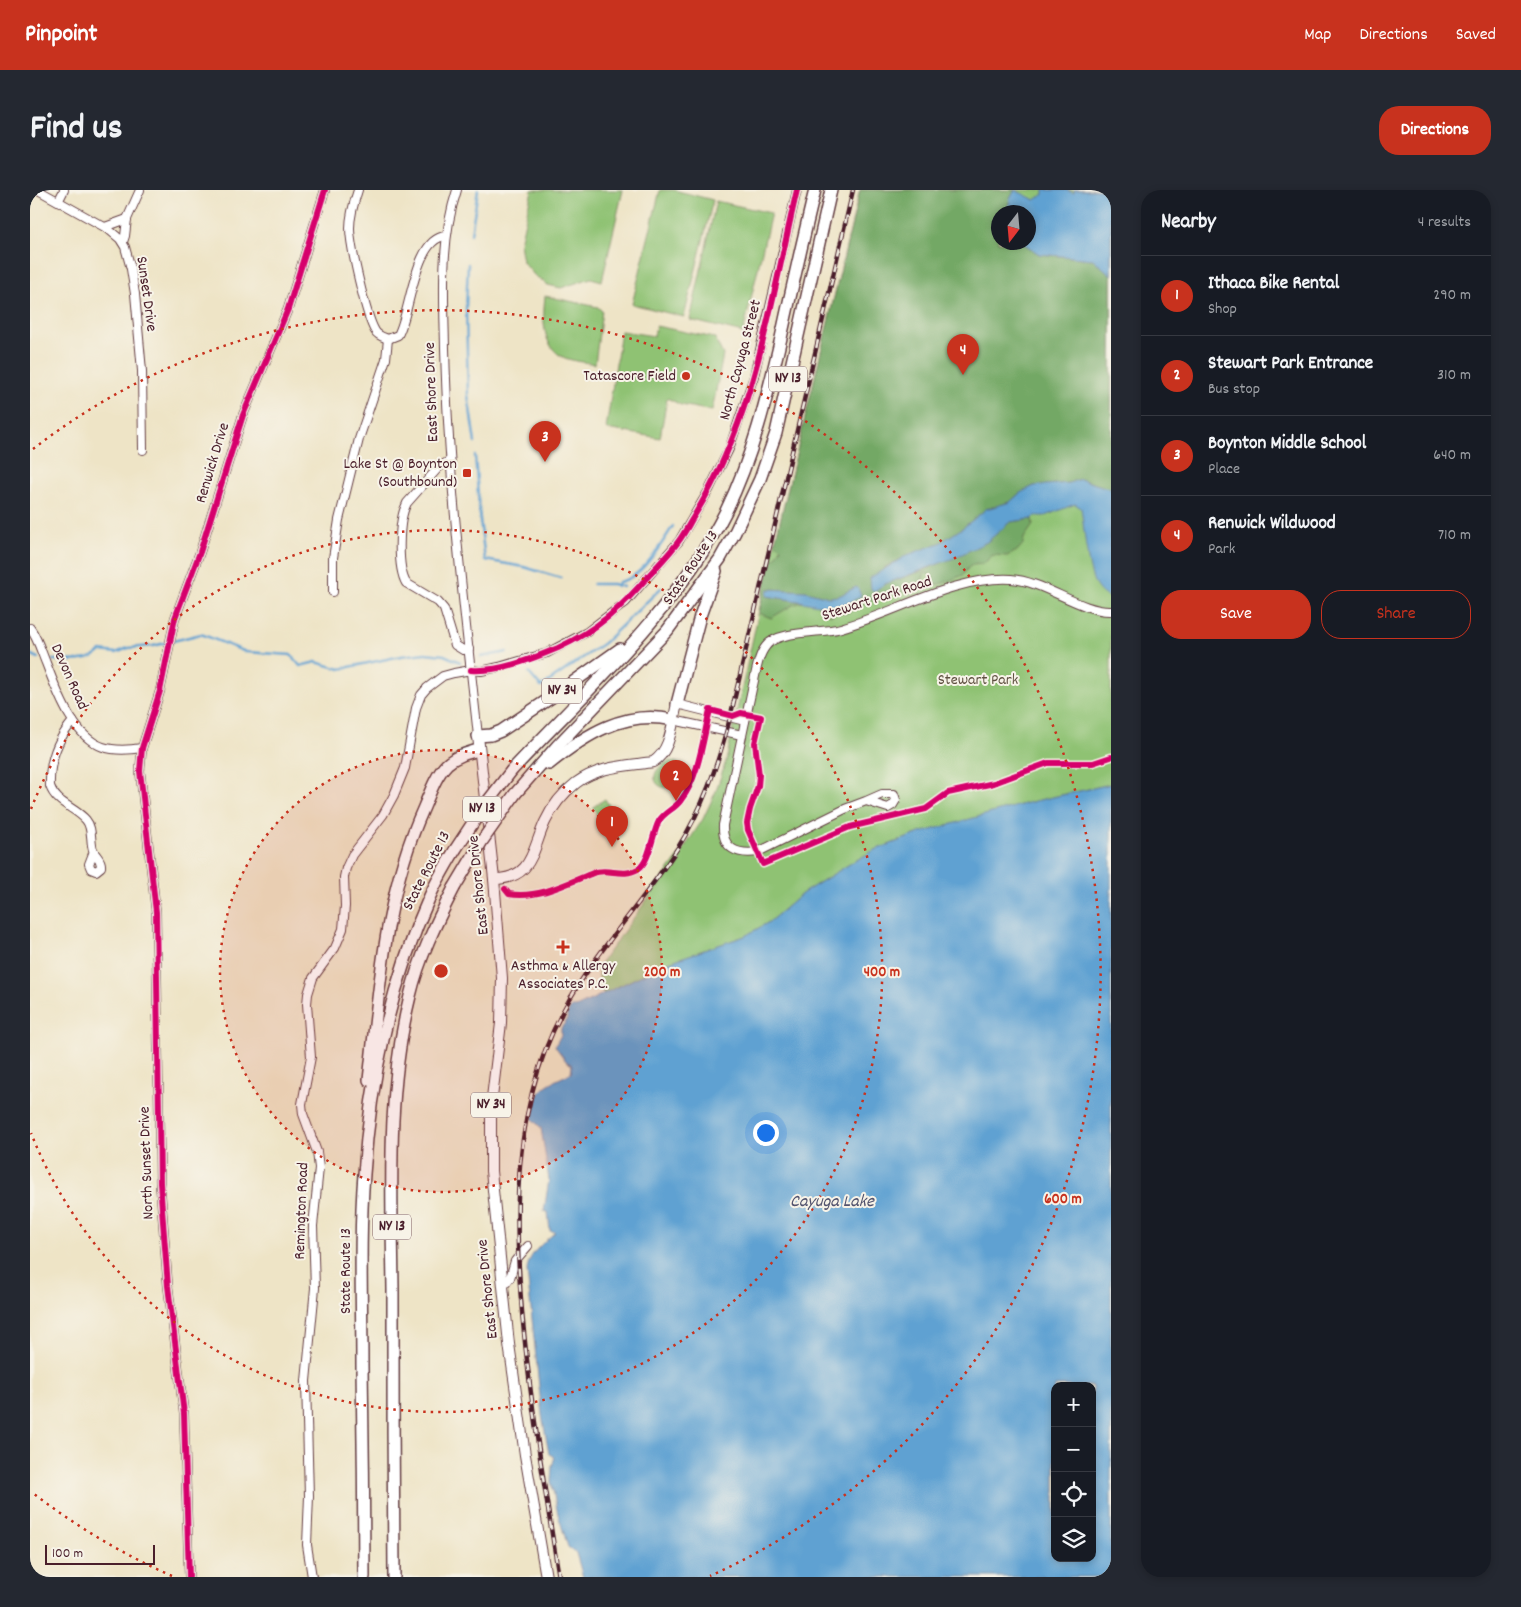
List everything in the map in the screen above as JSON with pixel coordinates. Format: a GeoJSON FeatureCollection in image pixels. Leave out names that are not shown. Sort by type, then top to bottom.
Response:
{"type":"FeatureCollection","features":[{"type":"Feature","properties":{"kind":"highway","name":"State Route 13"},"geometry":{"type":"LineString","coordinates":[[364,1577],[361,1257],[364,1174],[368,1129],[378,1067],[397,983],[409,946],[430,894],[477,816],[512,770],[608,670],[669,600],[705,547],[726,510],[757,434],[815,190]]}},
{"type":"Feature","properties":{"kind":"highway","name":"State Route 13"},"geometry":{"type":"LineString","coordinates":[[394,1577],[392,1157],[397,1066],[403,1028],[416,976],[428,944],[454,888],[482,841],[515,794],[557,746],[667,631],[720,559],[749,504],[776,433],[831,190]]}},
{"type":"Feature","properties":{"kind":"highway"},"geometry":{"type":"LineString","coordinates":[[677,704],[700,616],[720,559]]}},
{"type":"Feature","properties":{"kind":"highway","name":"NY 34"},"geometry":{"type":"LineString","coordinates":[[478,736],[492,735],[501,731],[586,675],[640,635]]}},
{"type":"Feature","properties":{"kind":"highway"},"geometry":{"type":"LineString","coordinates":[[528,780],[576,743],[606,726],[645,717],[673,720]]}},
{"type":"Feature","properties":{"kind":"highway"},"geometry":{"type":"LineString","coordinates":[[368,1129],[368,1092],[384,945],[398,878],[416,824],[441,771],[454,759],[478,750]]}},
{"type":"Feature","properties":{"kind":"main road"},"geometry":{"type":"LineString","coordinates":[[494,880],[513,876],[524,869],[537,846],[550,813],[576,783],[604,769],[653,762],[662,754],[677,704]]}},
{"type":"Feature","properties":{"kind":"main road","name":"East Shore Drive"},"geometry":{"type":"LineString","coordinates":[[478,736],[501,957],[502,997],[491,1106],[490,1135],[493,1198],[502,1287],[523,1446],[546,1577]]}},
{"type":"Feature","properties":{"kind":"street","name":"Sunset Drive"},"geometry":{"type":"LineString","coordinates":[[38,190],[105,227],[122,242],[131,270],[140,342],[144,384],[143,450]]}},
{"type":"Feature","properties":{"kind":"street"},"geometry":{"type":"LineString","coordinates":[[58,200],[64,190]]}},
{"type":"Feature","properties":{"kind":"street"},"geometry":{"type":"LineString","coordinates":[[122,242],[126,236],[127,219],[140,190]]}},
{"type":"Feature","properties":{"kind":"street","name":"Renwick Drive"},"geometry":{"type":"LineString","coordinates":[[142,748],[160,691],[172,631],[200,552],[243,415],[288,308],[325,190]]}},
{"type":"Feature","properties":{"kind":"street"},"geometry":{"type":"LineString","coordinates":[[358,190],[351,213],[350,238],[374,330],[382,337],[394,338],[401,329],[416,273],[429,245],[435,238],[446,236]]}},
{"type":"Feature","properties":{"kind":"street","name":"East Shore Drive"},"geometry":{"type":"LineString","coordinates":[[457,190],[449,215],[446,236],[444,307],[450,461],[478,736]]}},
{"type":"Feature","properties":{"kind":"street","name":"North Cayuga Street"},"geometry":{"type":"LineString","coordinates":[[471,670],[481,671],[518,662],[547,652],[587,632],[626,602],[679,541],[716,476],[742,414],[754,376],[797,190]]}},
{"type":"Feature","properties":{"kind":"street"},"geometry":{"type":"LineString","coordinates":[[105,227],[127,219]]}},
{"type":"Feature","properties":{"kind":"street"},"geometry":{"type":"LineString","coordinates":[[333,592],[333,558],[338,520],[359,439],[386,359],[388,339]]}},
{"type":"Feature","properties":{"kind":"street"},"geometry":{"type":"LineString","coordinates":[[450,461],[439,467],[403,510],[400,524],[401,568],[406,583],[438,602],[444,609],[455,644],[463,650],[469,649]]}},
{"type":"Feature","properties":{"kind":"street","name":"Stewart Park Road"},"geometry":{"type":"LineString","coordinates":[[866,801],[758,852],[746,854],[736,851],[724,839],[723,825],[745,721],[761,654],[770,641],[780,637],[838,628],[929,596],[968,584],[996,579],[1013,579],[1026,582],[1091,608],[1111,612]]}},
{"type":"Feature","properties":{"kind":"street","name":"Devon Road"},"geometry":{"type":"LineString","coordinates":[[30,628],[40,646],[56,690],[73,721],[92,741],[104,748],[123,750],[142,748]]}},
{"type":"Feature","properties":{"kind":"street","name":"Remington Road"},"geometry":{"type":"LineString","coordinates":[[312,1577],[307,1545],[309,1496],[306,1381],[315,1288],[313,1226],[319,1168],[317,1152],[303,1114],[302,1104],[311,1057],[308,994],[313,978],[335,948],[343,929],[345,906],[344,877],[349,861],[383,815],[402,775],[410,749],[416,708],[421,695],[427,688],[444,676],[471,670]]}},
{"type":"Feature","properties":{"kind":"street"},"geometry":{"type":"LineString","coordinates":[[677,704],[745,721]]}},
{"type":"Feature","properties":{"kind":"street"},"geometry":{"type":"LineString","coordinates":[[673,720],[742,735]]}},
{"type":"Feature","properties":{"kind":"street"},"geometry":{"type":"LineString","coordinates":[[73,721],[60,739],[53,756],[50,786],[60,800],[89,824],[94,851]]}},
{"type":"Feature","properties":{"kind":"street","name":"North Sunset Drive"},"geometry":{"type":"LineString","coordinates":[[142,748],[140,771],[156,912],[160,1183],[168,1286],[184,1414],[189,1577]]}},
{"type":"Feature","properties":{"kind":"street"},"geometry":{"type":"LineString","coordinates":[[502,1287],[510,1278],[514,1261],[528,1246]]}},
{"type":"Feature","properties":{"kind":"green space"},"geometry":{"type":"Polygon","coordinates":[[[532,190],[623,190],[602,281],[591,278],[561,288],[548,285],[534,275],[523,262],[520,243],[532,190]]]}},
{"type":"Feature","properties":{"kind":"green space"},"geometry":{"type":"Polygon","coordinates":[[[660,190],[674,190],[713,200],[684,317],[632,304],[660,190]]]}},
{"type":"Feature","properties":{"kind":"green space","name":"Stewart Park"},"geometry":{"type":"Polygon","coordinates":[[[860,190],[1111,190],[1111,784],[1035,801],[920,833],[875,850],[803,893],[769,922],[745,936],[669,962],[603,994],[597,968],[679,856],[703,819],[716,791],[726,761],[763,592],[860,190]]]}},
{"type":"Feature","properties":{"kind":"green space"},"geometry":{"type":"Polygon","coordinates":[[[860,190],[1015,190],[1009,205],[991,205],[991,250],[1033,250],[1039,254],[1093,259],[1111,275],[1111,489],[1080,479],[1069,483],[1034,486],[1019,494],[1010,502],[986,509],[940,543],[885,567],[874,591],[885,584],[927,569],[988,541],[1010,522],[1032,519],[1033,525],[1017,551],[1007,556],[993,555],[983,564],[972,565],[963,575],[944,583],[933,585],[930,581],[932,577],[925,572],[921,584],[908,590],[867,602],[844,614],[837,611],[832,615],[825,613],[818,606],[842,606],[851,602],[856,587],[839,596],[828,597],[806,591],[769,589],[767,596],[803,602],[793,605],[771,618],[759,613],[771,560],[776,557],[781,548],[775,542],[860,190]]]}},
{"type":"Feature","properties":{"kind":"green space"},"geometry":{"type":"Polygon","coordinates":[[[716,201],[771,213],[743,333],[690,320],[716,201]]]}},
{"type":"Feature","properties":{"kind":"green space"},"geometry":{"type":"Polygon","coordinates":[[[545,296],[598,307],[602,311],[595,364],[568,359],[554,351],[545,329],[545,296]]]}},
{"type":"Feature","properties":{"kind":"green space"},"geometry":{"type":"Polygon","coordinates":[[[656,326],[715,338],[723,355],[712,411],[681,405],[667,398],[660,438],[606,429],[621,331],[654,336],[656,326]]]}},
{"type":"Feature","properties":{"kind":"green space"},"geometry":{"type":"Polygon","coordinates":[[[669,761],[679,765],[683,775],[670,787],[663,787],[655,780],[655,774],[660,767],[669,761]]]}},
{"type":"Feature","properties":{"kind":"green space"},"geometry":{"type":"Polygon","coordinates":[[[605,799],[613,812],[600,820],[593,807],[605,799]]]}},
{"type":"Feature","properties":{"kind":"water"},"geometry":{"type":"Polygon","coordinates":[[[1015,190],[1035,200],[1044,194],[1044,190],[1066,190],[1074,193],[1074,190],[1111,190],[1111,275],[1093,259],[1039,254],[1033,250],[1036,250],[1036,205],[1009,205],[1015,190]]]}},
{"type":"Feature","properties":{"kind":"water"},"geometry":{"type":"Polygon","coordinates":[[[1080,479],[1111,489],[1111,598],[1101,592],[1093,579],[1088,559],[1081,508],[1075,504],[1045,516],[1035,516],[1032,519],[1010,522],[987,542],[954,558],[885,584],[874,591],[871,589],[870,578],[907,555],[940,543],[986,509],[1010,502],[1020,493],[1034,486],[1069,483],[1080,479]]]}},
{"type":"Feature","properties":{"kind":"water"},"geometry":{"type":"Polygon","coordinates":[[[856,587],[861,596],[845,604],[830,606],[767,596],[768,589],[806,591],[828,597],[839,596],[856,587]]]}},
{"type":"Feature","properties":{"kind":"water","name":"Cayuga Lake"},"geometry":{"type":"Polygon","coordinates":[[[1111,784],[1111,1577],[583,1577],[576,1553],[568,1547],[551,1481],[554,1460],[553,1456],[549,1454],[542,1415],[527,1271],[533,1254],[555,1232],[550,1231],[548,1212],[544,1211],[549,1180],[541,1128],[532,1119],[537,1100],[543,1089],[571,1073],[572,1065],[566,1061],[555,1046],[561,1035],[561,1028],[567,1020],[567,1014],[571,1007],[576,1007],[669,962],[745,936],[769,922],[803,893],[853,862],[875,850],[920,833],[1035,801],[1111,784]]]}},
{"type":"Feature","properties":{"kind":"waterway"},"geometry":{"type":"LineString","coordinates":[[471,234],[478,190]]}},
{"type":"Feature","properties":{"kind":"waterway"},"geometry":{"type":"LineString","coordinates":[[468,264],[466,308],[468,395],[475,443]]}},
{"type":"Feature","properties":{"kind":"waterway"},"geometry":{"type":"LineString","coordinates":[[475,456],[485,560],[524,567],[561,578]]}},
{"type":"Feature","properties":{"kind":"waterway"},"geometry":{"type":"LineString","coordinates":[[617,586],[619,582],[639,572],[655,553],[673,526]]}},
{"type":"Feature","properties":{"kind":"waterway"},"geometry":{"type":"LineString","coordinates":[[593,584],[613,584],[623,587]]}},
{"type":"Feature","properties":{"kind":"waterway"},"geometry":{"type":"LineString","coordinates":[[529,673],[541,687],[604,643],[661,588]]}},
{"type":"Feature","properties":{"kind":"waterway"},"geometry":{"type":"LineString","coordinates":[[53,660],[72,661],[91,658],[101,651],[116,653],[128,648],[153,646],[201,634],[246,652],[291,655],[300,666],[316,662],[340,669],[425,653],[444,655],[460,662]]}},
{"type":"Feature","properties":{"kind":"waterway"},"geometry":{"type":"LineString","coordinates":[[481,657],[507,652]]}},
{"type":"Feature","properties":{"kind":"waterway"},"geometry":{"type":"LineString","coordinates":[[30,654],[38,658]]}},
{"type":"Feature","properties":{"kind":"railway"},"geometry":{"type":"LineString","coordinates":[[559,1577],[532,1402],[520,1285],[518,1190],[522,1144],[531,1098],[544,1053],[563,1011],[603,949],[677,849],[695,818],[715,769],[730,718],[853,190]]}},
{"type":"Feature","properties":{"kind":"cycle path"},"geometry":{"type":"LineString","coordinates":[[189,1577],[184,1414],[168,1286],[160,1183],[156,912],[140,771],[142,748],[160,691],[175,618],[200,552],[243,415],[288,309],[325,190]]}},
{"type":"Feature","properties":{"kind":"cycle path"},"geometry":{"type":"LineString","coordinates":[[471,670],[493,669],[526,660],[558,648],[586,633],[620,607],[680,539],[715,478],[747,399],[759,358],[797,190]]}},
{"type":"Feature","properties":{"kind":"cycle path"},"geometry":{"type":"LineString","coordinates":[[505,889],[509,894],[531,894],[552,890],[598,871],[627,873],[638,869],[648,854],[659,821],[679,803],[692,780],[700,757],[710,710],[733,716],[741,713],[761,717],[755,743],[759,775],[758,786],[747,823],[748,830],[763,864],[850,827],[926,809],[948,793],[994,783],[1048,763],[1093,763],[1111,757]]}},
{"type":"Feature","properties":{"kind":"place","name":"Renwick Wildwood"},"geometry":{"type":"Point","coordinates":[963,375]}},
{"type":"Feature","properties":{"kind":"place","name":"Tatascore Field"},"geometry":{"type":"Point","coordinates":[686,376]}},
{"type":"Feature","properties":{"kind":"place","name":"Boynton Middle School"},"geometry":{"type":"Point","coordinates":[545,462]}},
{"type":"Feature","properties":{"kind":"place","name":"Lake St @ Boynton (Southbound)"},"geometry":{"type":"Point","coordinates":[467,473]}},
{"type":"Feature","properties":{"kind":"place","name":"Stewart Park Entrance"},"geometry":{"type":"Point","coordinates":[676,801]}},
{"type":"Feature","properties":{"kind":"place","name":"Ithaca Bike Rental"},"geometry":{"type":"Point","coordinates":[612,847]}},
{"type":"Feature","properties":{"kind":"place","name":"Asthma & Allergy Associates P.C."},"geometry":{"type":"Point","coordinates":[563,947]}}]}
